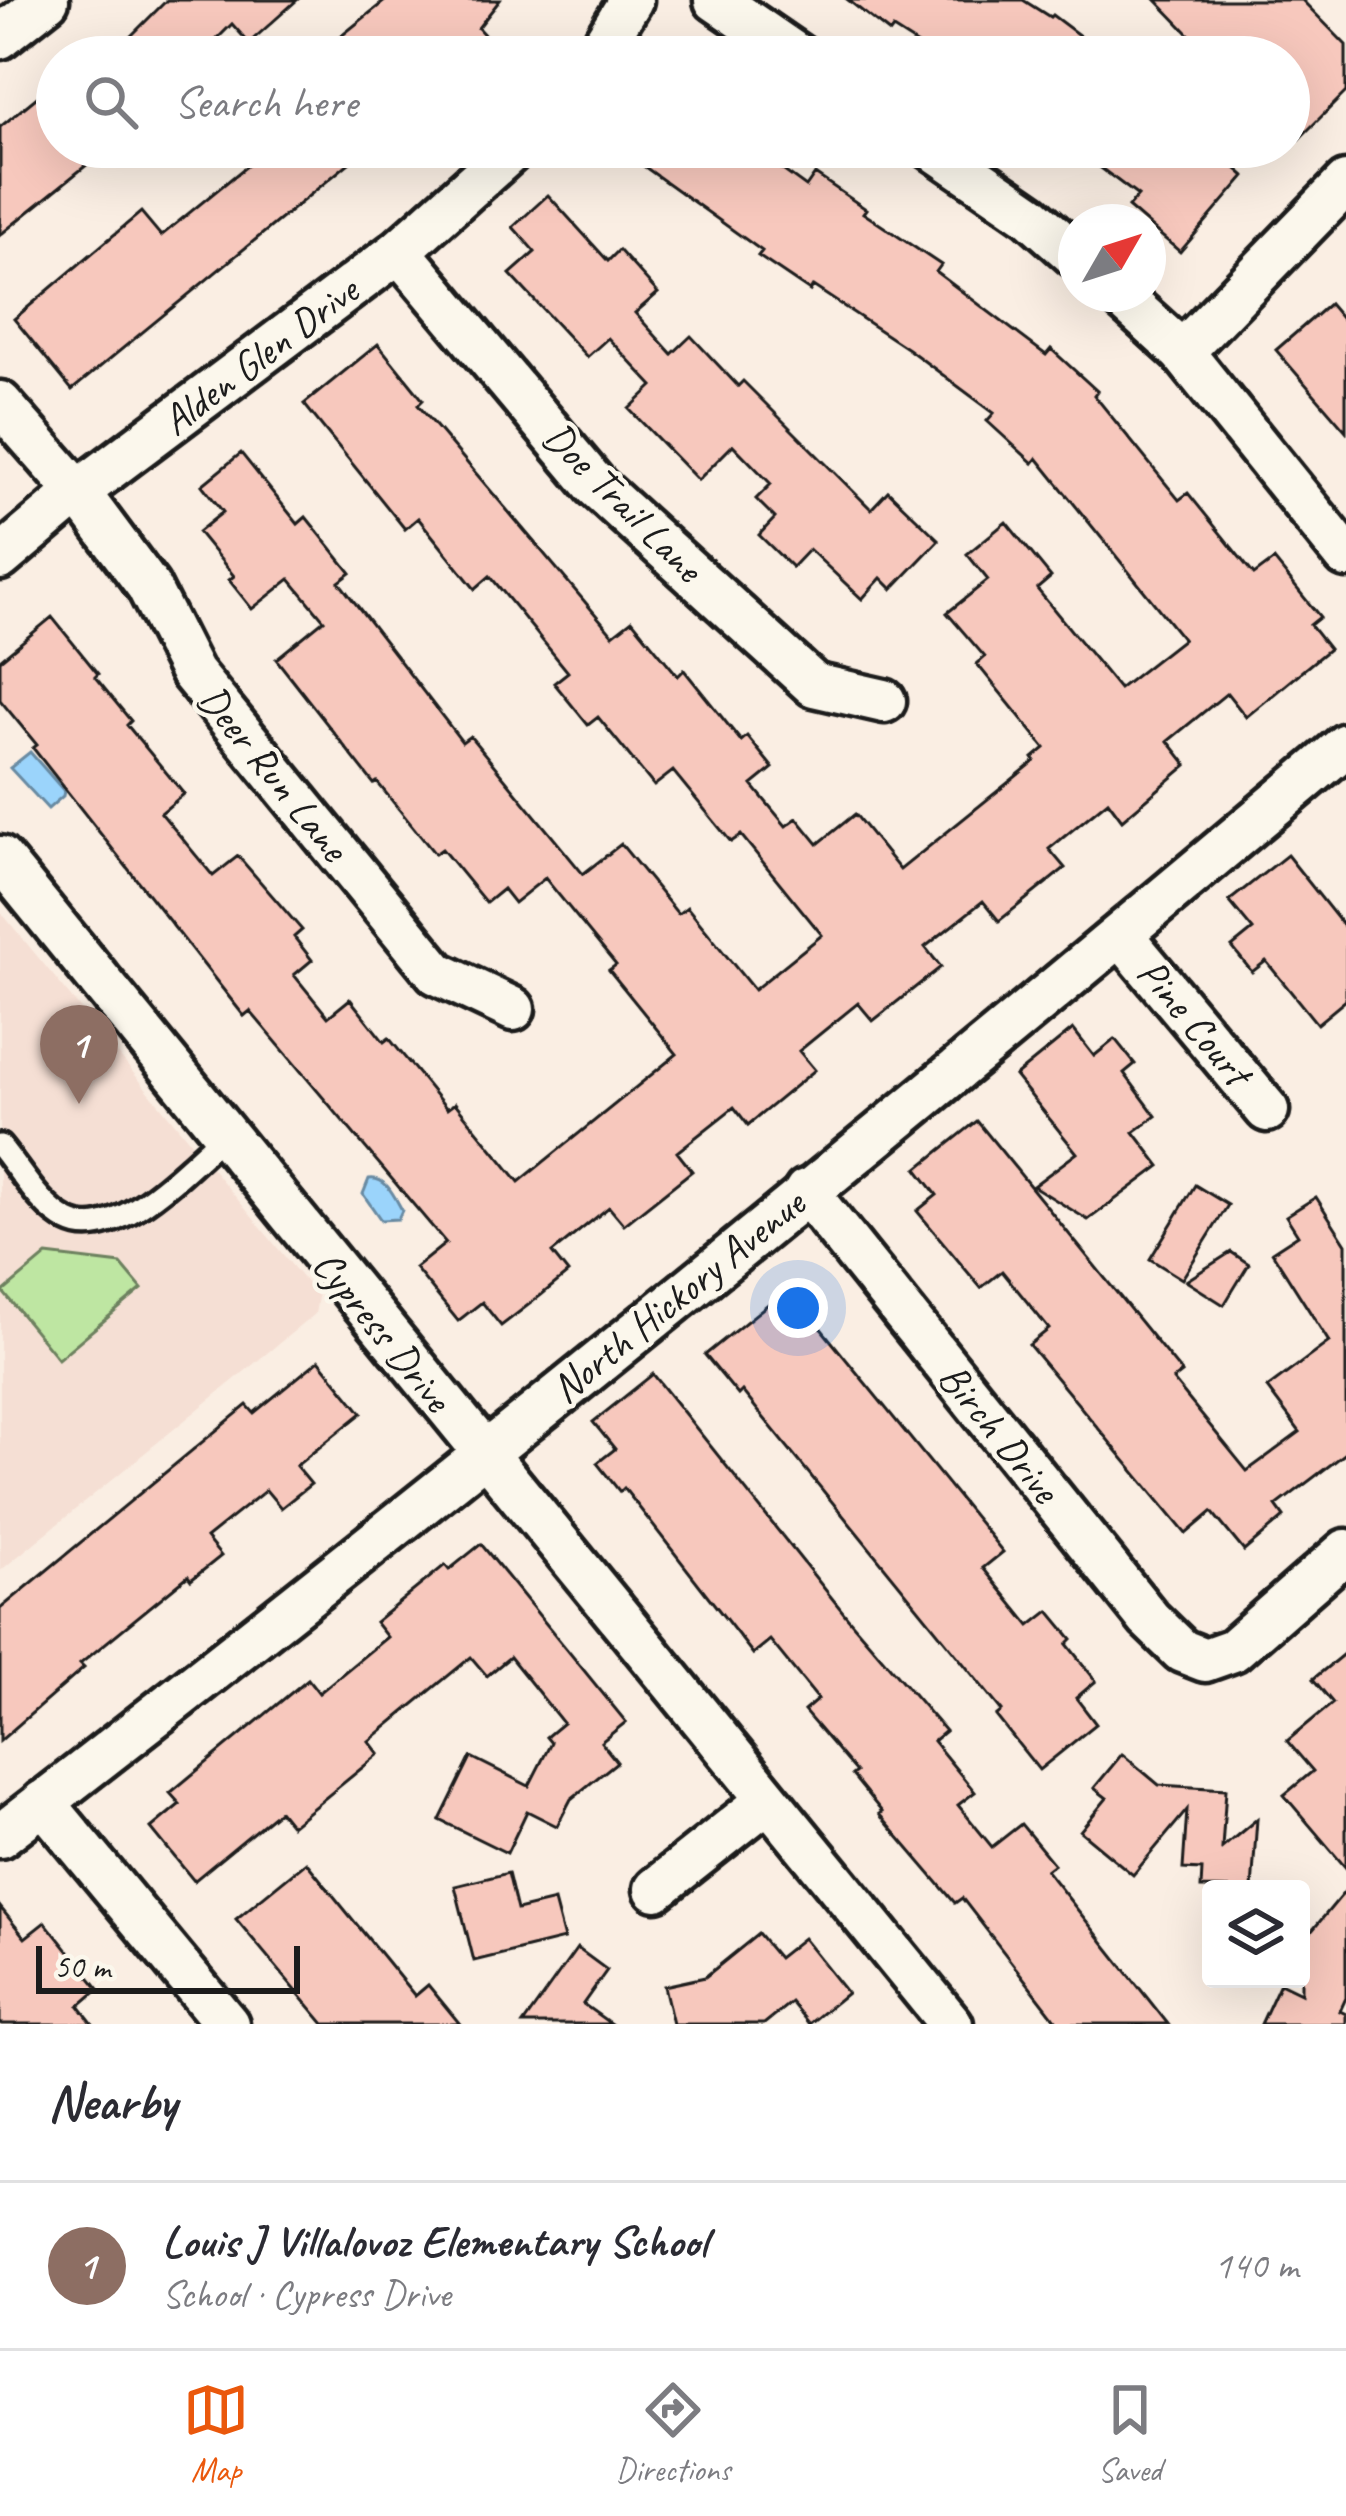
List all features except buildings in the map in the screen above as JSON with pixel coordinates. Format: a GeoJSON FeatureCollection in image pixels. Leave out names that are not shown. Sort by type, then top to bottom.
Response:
{"type":"FeatureCollection","features":[{"type":"Feature","properties":{"kind":"street"},"geometry":{"type":"LineString","coordinates":[[0,37],[47,0]]}},
{"type":"Feature","properties":{"kind":"street"},"geometry":{"type":"LineString","coordinates":[[609,36],[631,0]]}},
{"type":"Feature","properties":{"kind":"street"},"geometry":{"type":"LineString","coordinates":[[716,0],[768,36]]}},
{"type":"Feature","properties":{"kind":"street","name":"Alden Glen Drive"},"geometry":{"type":"LineString","coordinates":[[0,558],[78,492],[398,251],[491,168]]}},
{"type":"Feature","properties":{"kind":"street"},"geometry":{"type":"LineString","coordinates":[[962,168],[1030,214],[1058,240]]}},
{"type":"Feature","properties":{"kind":"street"},"geometry":{"type":"LineString","coordinates":[[1182,352],[1346,183]]}},
{"type":"Feature","properties":{"kind":"street","name":"Doe Trail Lane"},"geometry":{"type":"LineString","coordinates":[[398,251],[613,501],[814,685],[884,701]]}},
{"type":"Feature","properties":{"kind":"street"},"geometry":{"type":"LineString","coordinates":[[1138,312],[1182,352],[1346,556]]}},
{"type":"Feature","properties":{"kind":"street","name":"Deer Run Lane"},"geometry":{"type":"LineString","coordinates":[[0,403],[78,492],[148,586],[192,673],[437,973],[513,1009]]}},
{"type":"Feature","properties":{"kind":"street","name":"North Hickory Avenue"},"geometry":{"type":"LineString","coordinates":[[0,1836],[484,1455],[1346,745]]}},
{"type":"Feature","properties":{"kind":"street","name":"Cypress Drive"},"geometry":{"type":"LineString","coordinates":[[0,858],[951,2024]]}},
{"type":"Feature","properties":{"kind":"street","name":"Pine Court"},"geometry":{"type":"LineString","coordinates":[[1121,934],[1267,1110]]}},
{"type":"Feature","properties":{"kind":"street","name":"Birch Drive"},"geometry":{"type":"LineString","coordinates":[[806,1191],[1149,1619],[1182,1651],[1205,1660],[1233,1649],[1346,1551]]}},
{"type":"Feature","properties":{"kind":"street"},"geometry":{"type":"LineString","coordinates":[[656,1889],[767,1801]]}},
{"type":"Feature","properties":{"kind":"street"},"geometry":{"type":"LineString","coordinates":[[44,1802],[227,2024]]}},
{"type":"Feature","properties":{"kind":"lane"},"geometry":{"type":"LineString","coordinates":[[0,1146],[51,1209],[71,1223],[97,1226],[139,1208],[223,1136]]}},
{"type":"Feature","properties":{"kind":"shaded area"},"geometry":{"type":"Polygon","coordinates":[[[0,911],[318,1297],[315,1314],[0,1571],[0,911]]]}},
{"type":"Feature","properties":{"kind":"green space"},"geometry":{"type":"Polygon","coordinates":[[[47,1255],[121,1264],[142,1289],[58,1359],[3,1292],[47,1255]]]}},
{"type":"Feature","properties":{"kind":"water"},"geometry":{"type":"Polygon","coordinates":[[[30,752],[64,791],[48,809],[10,768],[30,752]]]}},
{"type":"Feature","properties":{"kind":"water"},"geometry":{"type":"Polygon","coordinates":[[[369,1179],[389,1188],[402,1210],[398,1219],[381,1220],[363,1194],[369,1179]]]}},
{"type":"Feature","properties":{"kind":"place","name":"Louis J Villalovoz Elementary School"},"geometry":{"type":"Point","coordinates":[79,1104]}}]}
